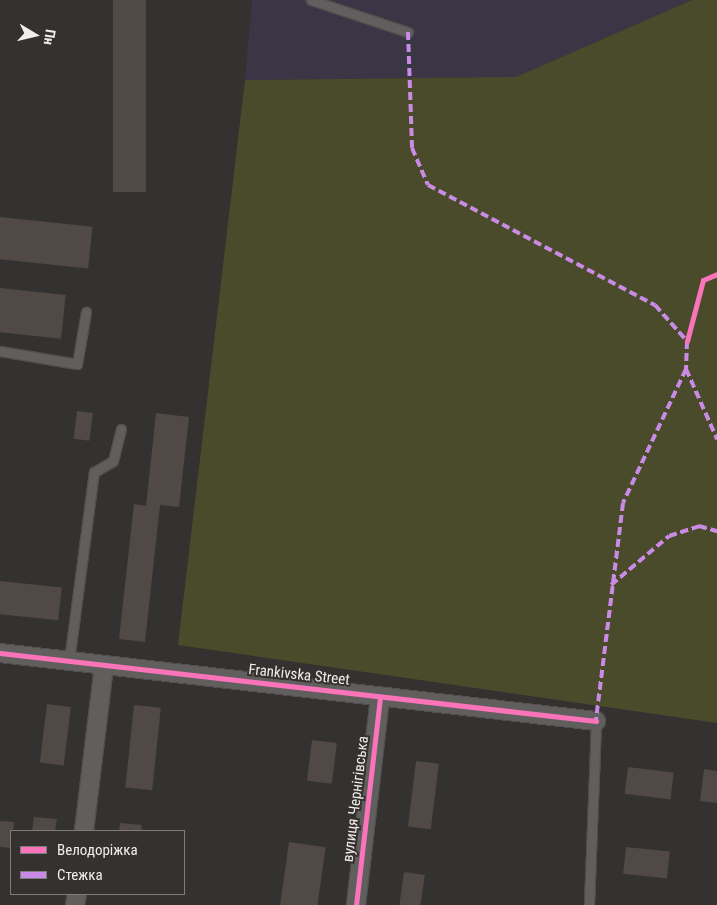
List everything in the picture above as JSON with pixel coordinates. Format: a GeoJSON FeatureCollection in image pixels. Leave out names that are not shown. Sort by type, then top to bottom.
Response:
{"type":"FeatureCollection","features":[{"type":"Feature","properties":{"kind":"street","name":"Frankivska Street"},"geometry":{"type":"LineString","coordinates":[[0,653],[596,721]]}},
{"type":"Feature","properties":{"kind":"street"},"geometry":{"type":"LineString","coordinates":[[84,830],[104,665]]}},
{"type":"Feature","properties":{"kind":"street","name":"вулиця Чернігівська"},"geometry":{"type":"LineString","coordinates":[[356,905],[380,696]]}},
{"type":"Feature","properties":{"kind":"lane"},"geometry":{"type":"LineString","coordinates":[[311,0],[408,32]]}},
{"type":"Feature","properties":{"kind":"lane"},"geometry":{"type":"LineString","coordinates":[[0,351],[77,364],[86,312]]}},
{"type":"Feature","properties":{"kind":"lane"},"geometry":{"type":"LineString","coordinates":[[69,661],[94,472],[113,461],[121,429]]}},
{"type":"Feature","properties":{"kind":"lane"},"geometry":{"type":"LineString","coordinates":[[589,905],[596,721]]}},
{"type":"Feature","properties":{"kind":"shaded area"},"geometry":{"type":"Polygon","coordinates":[[[252,0],[692,0],[516,77],[245,80],[252,0]]]}},
{"type":"Feature","properties":{"kind":"green space"},"geometry":{"type":"Polygon","coordinates":[[[692,0],[717,0],[717,723],[178,645],[245,80],[516,77],[692,0]]]}},
{"type":"Feature","properties":{"kind":"building"},"geometry":{"type":"Polygon","coordinates":[[[113,0],[146,0],[146,192],[113,192],[113,0]]]}},
{"type":"Feature","properties":{"kind":"building"},"geometry":{"type":"Polygon","coordinates":[[[0,217],[92,227],[88,268],[0,259],[0,217]]]}},
{"type":"Feature","properties":{"kind":"building"},"geometry":{"type":"Polygon","coordinates":[[[0,288],[66,295],[61,339],[0,332],[0,288]]]}},
{"type":"Feature","properties":{"kind":"building"},"geometry":{"type":"Polygon","coordinates":[[[77,411],[93,413],[89,441],[74,439],[77,411]]]}},
{"type":"Feature","properties":{"kind":"building"},"geometry":{"type":"Polygon","coordinates":[[[156,413],[189,417],[179,507],[160,505],[145,642],[119,639],[134,504],[146,506],[156,413]]]}},
{"type":"Feature","properties":{"kind":"building"},"geometry":{"type":"Polygon","coordinates":[[[0,581],[62,587],[58,620],[0,614],[0,581]]]}},
{"type":"Feature","properties":{"kind":"building"},"geometry":{"type":"Polygon","coordinates":[[[47,704],[71,707],[64,765],[40,763],[47,704]]]}},
{"type":"Feature","properties":{"kind":"building"},"geometry":{"type":"Polygon","coordinates":[[[134,705],[161,708],[152,790],[125,788],[134,705]]]}},
{"type":"Feature","properties":{"kind":"building"},"geometry":{"type":"Polygon","coordinates":[[[312,740],[337,743],[332,784],[307,781],[312,740]]]}},
{"type":"Feature","properties":{"kind":"building"},"geometry":{"type":"Polygon","coordinates":[[[416,761],[439,764],[431,829],[408,827],[416,761]]]}},
{"type":"Feature","properties":{"kind":"building"},"geometry":{"type":"Polygon","coordinates":[[[628,767],[674,773],[670,799],[625,794],[628,767]]]}},
{"type":"Feature","properties":{"kind":"building"},"geometry":{"type":"Polygon","coordinates":[[[704,769],[717,771],[717,803],[700,801],[704,769]]]}},
{"type":"Feature","properties":{"kind":"building"},"geometry":{"type":"Polygon","coordinates":[[[34,817],[57,819],[55,830],[32,830],[34,817]]]}},
{"type":"Feature","properties":{"kind":"building"},"geometry":{"type":"Polygon","coordinates":[[[0,821],[14,822],[13,830],[10,830],[10,848],[0,847],[0,821]]]}},
{"type":"Feature","properties":{"kind":"building"},"geometry":{"type":"Polygon","coordinates":[[[120,823],[142,825],[141,830],[119,830],[120,823]]]}},
{"type":"Feature","properties":{"kind":"building"},"geometry":{"type":"Polygon","coordinates":[[[289,842],[326,847],[318,905],[280,905],[289,842]]]}},
{"type":"Feature","properties":{"kind":"building"},"geometry":{"type":"Polygon","coordinates":[[[626,847],[670,852],[667,878],[623,874],[626,847]]]}},
{"type":"Feature","properties":{"kind":"building"},"geometry":{"type":"Polygon","coordinates":[[[404,872],[425,875],[421,905],[399,905],[404,872]]]}},
{"type":"Feature","properties":{"kind":"marked path"},"geometry":{"type":"LineString","coordinates":[[408,32],[412,148],[428,185],[655,305],[687,341],[686,369],[623,503],[596,721]]}},
{"type":"Feature","properties":{"kind":"marked path"},"geometry":{"type":"LineString","coordinates":[[686,369],[717,439]]}},
{"type":"Feature","properties":{"kind":"marked path"},"geometry":{"type":"LineString","coordinates":[[611,585],[669,536],[699,526],[717,531]]}},
{"type":"Feature","properties":{"kind":"cycle path"},"geometry":{"type":"LineString","coordinates":[[687,341],[703,280],[717,274]]}},
{"type":"Feature","properties":{"kind":"cycle path"},"geometry":{"type":"LineString","coordinates":[[0,653],[596,721]]}},
{"type":"Feature","properties":{"kind":"cycle path"},"geometry":{"type":"LineString","coordinates":[[356,905],[380,696]]}}]}
